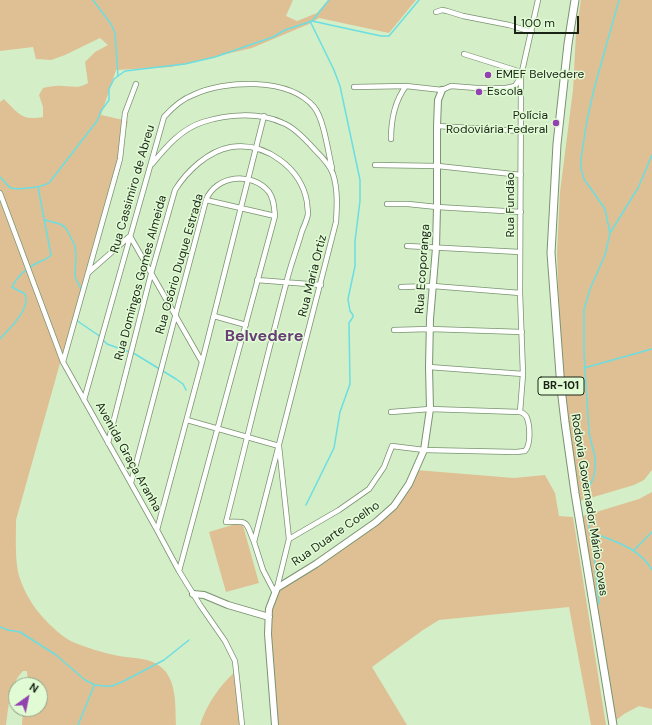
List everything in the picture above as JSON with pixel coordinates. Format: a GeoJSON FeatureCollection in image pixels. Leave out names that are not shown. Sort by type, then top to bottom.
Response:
{"type":"FeatureCollection","features":[{"type":"Feature","properties":{"kind":"main road","name":"Rodovia Governador Mário Covas"},"geometry":{"type":"LineString","coordinates":[[575,0],[568,44],[557,144],[551,253],[565,422],[612,725]]}},
{"type":"Feature","properties":{"kind":"main road"},"geometry":{"type":"LineString","coordinates":[[568,44],[578,0]]}},
{"type":"Feature","properties":{"kind":"street","name":"Rua Fundão"},"geometry":{"type":"LineString","coordinates":[[521,412],[521,74],[532,32],[538,0]]}},
{"type":"Feature","properties":{"kind":"street"},"geometry":{"type":"LineString","coordinates":[[436,12],[442,10],[447,11],[463,16],[509,24],[532,32]]}},
{"type":"Feature","properties":{"kind":"street"},"geometry":{"type":"LineString","coordinates":[[354,87],[406,86],[442,90],[450,86],[506,88],[515,86],[521,74],[464,54]]}},
{"type":"Feature","properties":{"kind":"street"},"geometry":{"type":"LineString","coordinates":[[63,362],[120,160],[125,113],[136,84]]}},
{"type":"Feature","properties":{"kind":"street","name":"Rua Cassimiro de Abreu"},"geometry":{"type":"LineString","coordinates":[[84,400],[130,236],[152,164],[164,117],[171,109],[192,95],[225,86],[252,84],[278,86],[298,94],[314,106],[320,116],[333,174]]}},
{"type":"Feature","properties":{"kind":"street"},"geometry":{"type":"LineString","coordinates":[[391,139],[391,125],[396,103],[399,95],[406,86]]}},
{"type":"Feature","properties":{"kind":"street","name":"Rua Ecoporanga"},"geometry":{"type":"LineString","coordinates":[[424,450],[430,409],[430,329],[438,207],[437,126],[438,100],[442,90]]}},
{"type":"Feature","properties":{"kind":"street","name":"Rua Maria Ortiz"},"geometry":{"type":"LineString","coordinates":[[152,164],[176,137],[202,122],[248,115],[264,116],[284,123],[306,140],[325,161],[333,174],[338,197],[336,222],[254,542]]}},
{"type":"Feature","properties":{"kind":"street"},"geometry":{"type":"LineString","coordinates":[[157,530],[214,316],[264,116]]}},
{"type":"Feature","properties":{"kind":"street"},"geometry":{"type":"LineString","coordinates":[[437,126],[521,131]]}},
{"type":"Feature","properties":{"kind":"street","name":"Rua Domingos Gomes Almeida"},"geometry":{"type":"LineString","coordinates":[[108,443],[151,274],[175,190],[180,182],[198,164],[218,150],[232,147],[257,148],[272,154],[289,166],[300,181],[306,201],[308,215],[286,282],[226,522],[243,522],[246,524],[254,542]]}},
{"type":"Feature","properties":{"kind":"street"},"geometry":{"type":"LineString","coordinates":[[375,165],[438,166],[521,175]]}},
{"type":"Feature","properties":{"kind":"street","name":"Rua Osório Duque Estrada"},"geometry":{"type":"LineString","coordinates":[[131,484],[206,200],[214,188],[224,181],[237,178],[248,179]]}},
{"type":"Feature","properties":{"kind":"street"},"geometry":{"type":"LineString","coordinates":[[179,571],[274,216],[274,203],[268,192],[261,186],[248,179]]}},
{"type":"Feature","properties":{"kind":"street","name":"Avenida Graça Aranha"},"geometry":{"type":"LineString","coordinates":[[0,193],[63,362],[179,571],[225,641],[235,661],[242,725]]}},
{"type":"Feature","properties":{"kind":"street"},"geometry":{"type":"LineString","coordinates":[[206,200],[274,216]]}},
{"type":"Feature","properties":{"kind":"street"},"geometry":{"type":"LineString","coordinates":[[387,204],[408,204],[521,212]]}},
{"type":"Feature","properties":{"kind":"street"},"geometry":{"type":"LineString","coordinates":[[88,273],[130,236],[202,362]]}},
{"type":"Feature","properties":{"kind":"street"},"geometry":{"type":"LineString","coordinates":[[407,246],[520,252]]}},
{"type":"Feature","properties":{"kind":"street"},"geometry":{"type":"LineString","coordinates":[[257,280],[321,284]]}},
{"type":"Feature","properties":{"kind":"street"},"geometry":{"type":"LineString","coordinates":[[401,287],[433,286],[520,293]]}},
{"type":"Feature","properties":{"kind":"street"},"geometry":{"type":"LineString","coordinates":[[214,316],[246,325]]}},
{"type":"Feature","properties":{"kind":"street"},"geometry":{"type":"LineString","coordinates":[[394,330],[430,329],[522,332]]}},
{"type":"Feature","properties":{"kind":"street"},"geometry":{"type":"LineString","coordinates":[[429,367],[522,374]]}},
{"type":"Feature","properties":{"kind":"street"},"geometry":{"type":"LineString","coordinates":[[289,539],[339,510],[369,489],[384,467],[392,446],[424,450],[516,452],[525,451],[529,444],[528,419],[521,412],[430,409],[391,412]]}},
{"type":"Feature","properties":{"kind":"street"},"geometry":{"type":"LineString","coordinates":[[187,420],[279,446],[289,539],[276,591],[269,609],[268,634],[276,725]]}},
{"type":"Feature","properties":{"kind":"street","name":"Rua Duarte Coelho"},"geometry":{"type":"LineString","coordinates":[[276,591],[364,530],[394,506],[409,484],[424,450]]}},
{"type":"Feature","properties":{"kind":"street"},"geometry":{"type":"LineString","coordinates":[[254,542],[263,570],[276,591]]}},
{"type":"Feature","properties":{"kind":"street"},"geometry":{"type":"LineString","coordinates":[[194,594],[204,595],[228,605],[269,617]]}},
{"type":"Feature","properties":{"kind":"shaded area"},"geometry":{"type":"Polygon","coordinates":[[[0,0],[293,0],[286,16],[297,21],[317,13],[328,0],[416,0],[389,33],[319,18],[309,24],[252,48],[171,67],[116,70],[101,115],[128,121],[16,520],[17,566],[23,586],[33,605],[49,624],[61,635],[73,642],[102,652],[151,661],[166,672],[170,678],[174,691],[176,725],[22,725],[22,717],[48,717],[48,677],[27,677],[27,671],[23,671],[18,677],[8,677],[8,710],[6,725],[0,725],[0,102],[4,99],[20,115],[25,117],[43,117],[43,107],[39,95],[43,88],[54,86],[76,87],[88,83],[85,62],[95,52],[108,45],[100,38],[51,60],[36,59],[33,47],[0,51],[0,0]]]}},
{"type":"Feature","properties":{"kind":"shaded area"},"geometry":{"type":"Polygon","coordinates":[[[581,0],[652,0],[652,470],[644,480],[634,485],[580,501],[564,402],[560,343],[557,253],[560,192],[573,90],[576,33],[581,0]]]}},
{"type":"Feature","properties":{"kind":"shaded area"},"geometry":{"type":"Polygon","coordinates":[[[416,470],[514,478],[545,475],[555,493],[559,516],[573,517],[606,725],[591,725],[569,607],[439,620],[372,667],[407,725],[273,725],[269,609],[276,585],[300,574],[388,512],[416,470]]]}},
{"type":"Feature","properties":{"kind":"shaded area"},"geometry":{"type":"Polygon","coordinates":[[[652,492],[652,709],[639,706],[615,721],[583,516],[639,499],[652,492]]]}},
{"type":"Feature","properties":{"kind":"shaded area"},"geometry":{"type":"Polygon","coordinates":[[[242,522],[259,583],[226,592],[209,532],[242,522]]]}},
{"type":"Feature","properties":{"kind":"shaded area"},"geometry":{"type":"Polygon","coordinates":[[[235,672],[241,725],[200,725],[214,696],[235,672]]]}},
{"type":"Feature","properties":{"kind":"waterway"},"geometry":{"type":"LineString","coordinates":[[93,0],[111,24],[115,33],[118,76]]}},
{"type":"Feature","properties":{"kind":"waterway"},"geometry":{"type":"LineString","coordinates":[[312,21],[329,0]]}},
{"type":"Feature","properties":{"kind":"waterway"},"geometry":{"type":"LineString","coordinates":[[0,177],[14,189],[36,187],[49,183],[97,121],[101,111],[109,100],[109,89],[114,79],[125,71],[185,64],[215,57],[273,37],[285,30],[312,21],[381,36],[389,36],[419,0]]}},
{"type":"Feature","properties":{"kind":"waterway"},"geometry":{"type":"LineString","coordinates":[[599,604],[593,546],[585,503],[586,495],[594,476],[595,457],[589,433],[584,353],[584,310],[590,289],[605,255],[610,233],[605,209],[584,179],[581,168],[581,159],[587,120],[594,89],[619,0]]}},
{"type":"Feature","properties":{"kind":"waterway"},"geometry":{"type":"LineString","coordinates":[[306,505],[334,448],[340,412],[350,384],[349,323],[353,315],[350,311],[348,299],[355,266],[355,241],[360,201],[360,180],[340,86],[334,70],[310,21]]}},
{"type":"Feature","properties":{"kind":"waterway"},"geometry":{"type":"LineString","coordinates":[[610,233],[638,188],[652,155]]}},
{"type":"Feature","properties":{"kind":"waterway"},"geometry":{"type":"LineString","coordinates":[[0,339],[18,318],[25,306],[25,294],[12,287],[14,283],[26,270],[51,255],[38,187]]}},
{"type":"Feature","properties":{"kind":"waterway"},"geometry":{"type":"LineString","coordinates":[[45,220],[60,224],[65,227],[68,232],[75,246],[75,277],[82,291]]}},
{"type":"Feature","properties":{"kind":"waterway"},"geometry":{"type":"LineString","coordinates":[[76,320],[98,335],[107,344],[135,354],[176,379],[183,384],[186,390]]}},
{"type":"Feature","properties":{"kind":"waterway"},"geometry":{"type":"LineString","coordinates":[[584,368],[652,349]]}},
{"type":"Feature","properties":{"kind":"waterway"},"geometry":{"type":"LineString","coordinates":[[591,532],[633,550],[647,562],[652,570]]}},
{"type":"Feature","properties":{"kind":"waterway"},"geometry":{"type":"LineString","coordinates":[[634,550],[652,532]]}},
{"type":"Feature","properties":{"kind":"waterway"},"geometry":{"type":"LineString","coordinates":[[0,627],[20,632],[56,655],[85,680],[95,685],[104,686],[112,686],[124,681],[164,660],[189,640]]}},
{"type":"Feature","properties":{"kind":"waterway"},"geometry":{"type":"LineString","coordinates":[[78,725],[94,686]]}},
{"type":"Feature","properties":{"kind":"place","name":"EMEF Belvedere"},"geometry":{"type":"Point","coordinates":[488,75]}},
{"type":"Feature","properties":{"kind":"place","name":"Escola"},"geometry":{"type":"Point","coordinates":[479,92]}},
{"type":"Feature","properties":{"kind":"place","name":"Polícia Rodoviária Federal"},"geometry":{"type":"Point","coordinates":[556,123]}},
{"type":"Feature","properties":{"kind":"district","name":"Belvedere"},"geometry":{"type":"Point","coordinates":[264,337]}}]}
